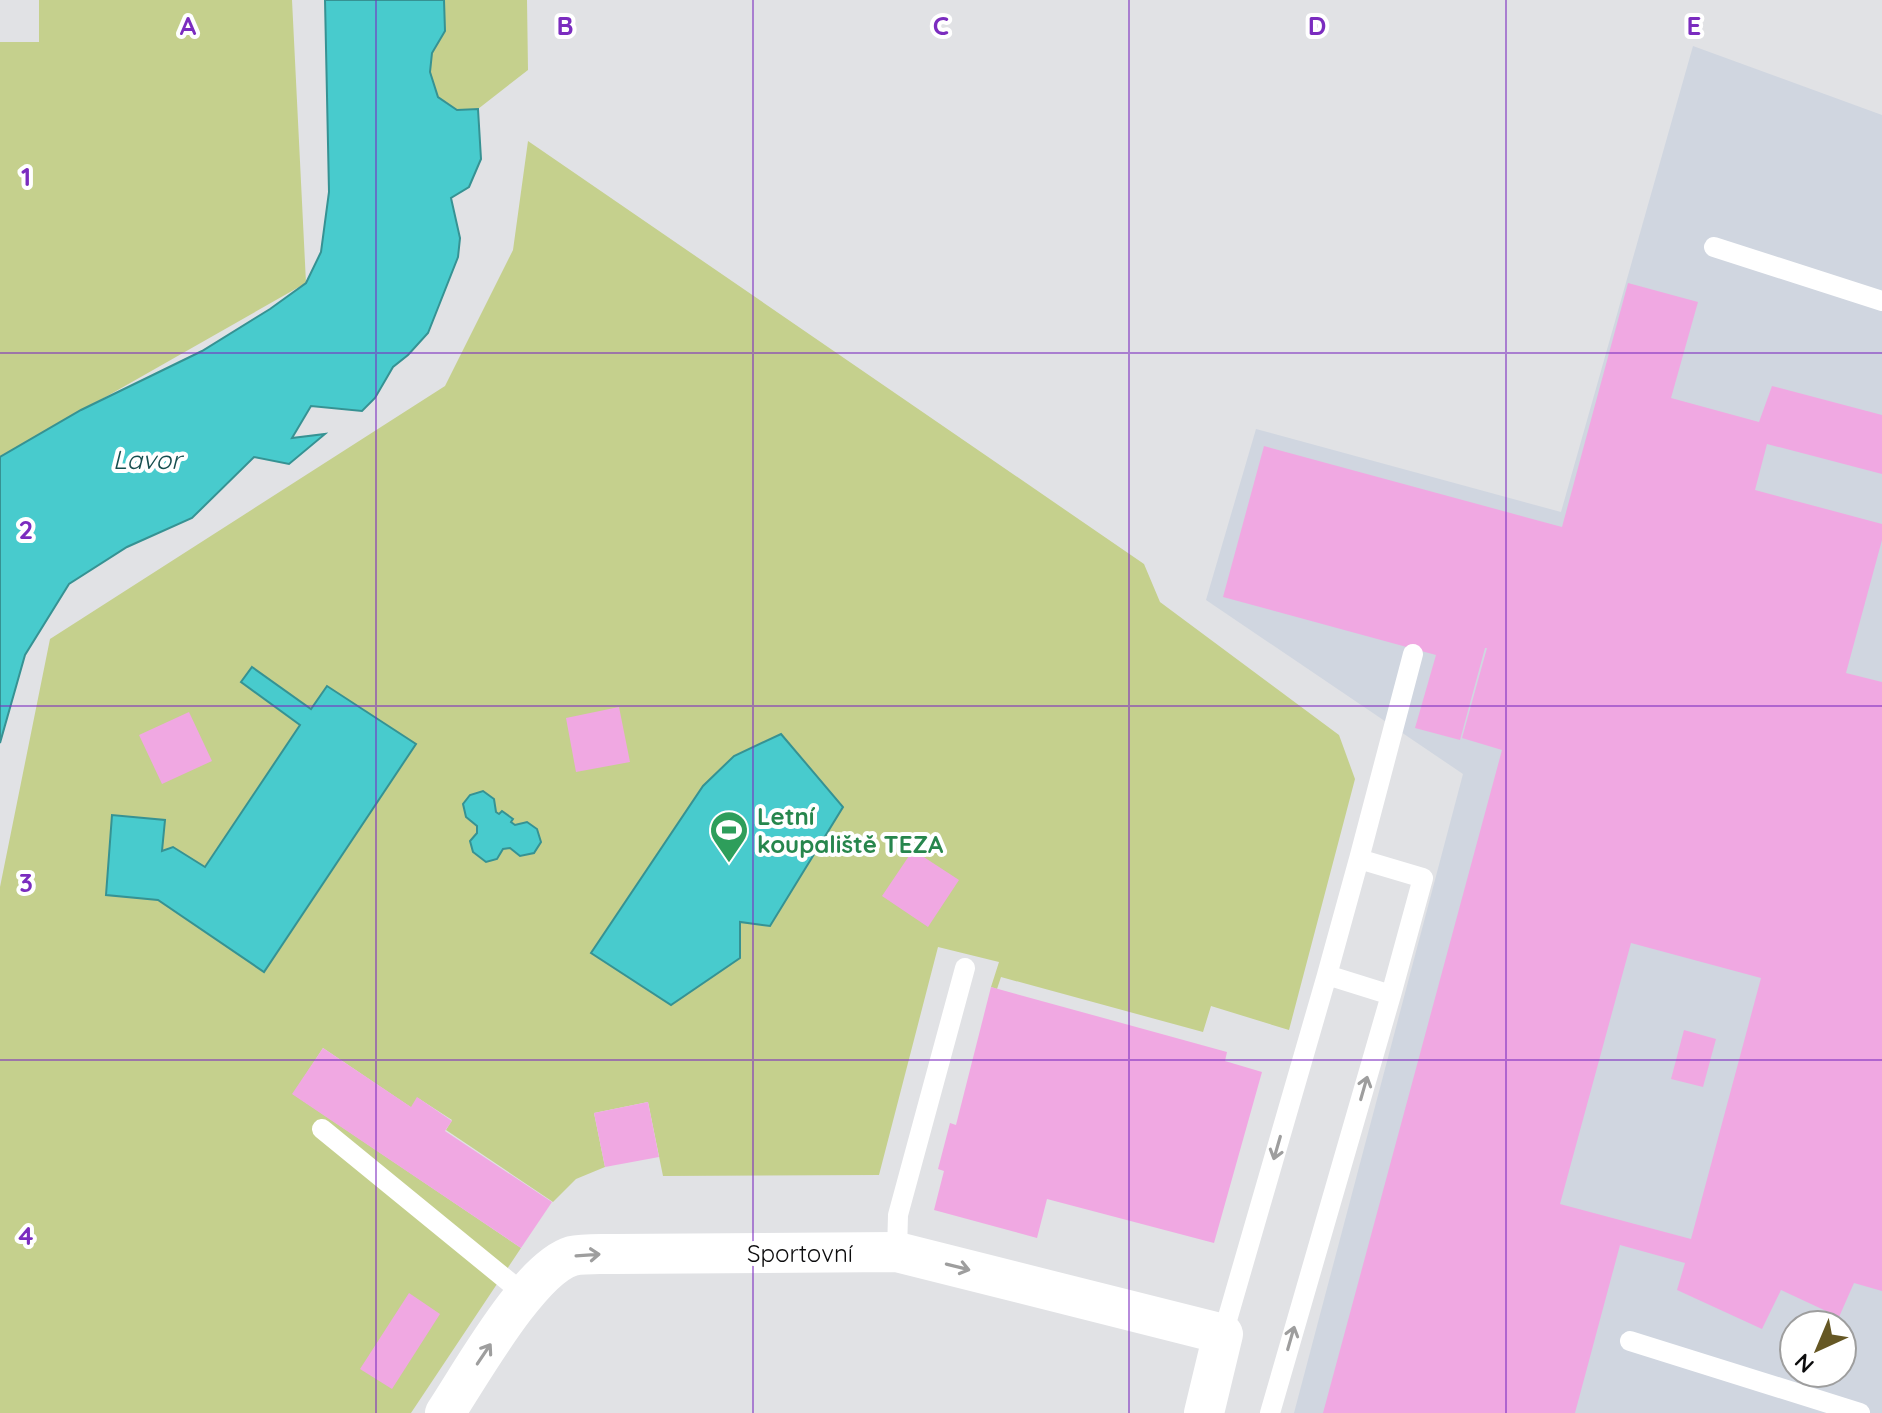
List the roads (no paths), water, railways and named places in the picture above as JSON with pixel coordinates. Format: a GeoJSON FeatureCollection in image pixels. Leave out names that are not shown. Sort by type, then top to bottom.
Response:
{"type":"FeatureCollection","features":[{"type":"Feature","properties":{"kind":"street","name":"Sportovní"},"geometry":{"type":"LineString","coordinates":[[445,1413],[524,1294],[545,1271],[572,1256],[897,1252],[1223,1334]]}},
{"type":"Feature","properties":{"kind":"street"},"geometry":{"type":"LineString","coordinates":[[1204,1413],[1223,1334]]}},
{"type":"Feature","properties":{"kind":"lane"},"geometry":{"type":"LineString","coordinates":[[1714,247],[1882,301]]}},
{"type":"Feature","properties":{"kind":"lane"},"geometry":{"type":"LineString","coordinates":[[1223,1334],[1327,975],[1413,654]]}},
{"type":"Feature","properties":{"kind":"lane"},"geometry":{"type":"LineString","coordinates":[[1270,1413],[1423,878],[1359,859]]}},
{"type":"Feature","properties":{"kind":"lane"},"geometry":{"type":"LineString","coordinates":[[897,1252],[898,1215],[965,968]]}},
{"type":"Feature","properties":{"kind":"lane"},"geometry":{"type":"LineString","coordinates":[[1327,975],[1391,995]]}},
{"type":"Feature","properties":{"kind":"lane"},"geometry":{"type":"LineString","coordinates":[[322,1129],[524,1294]]}},
{"type":"Feature","properties":{"kind":"lane"},"geometry":{"type":"LineString","coordinates":[[1630,1341],[1860,1413]]}},
{"type":"Feature","properties":{"kind":"water","name":"Lavor"},"geometry":{"type":"Polygon","coordinates":[[[325,0],[444,0],[445,31],[432,53],[430,72],[438,97],[457,110],[478,109],[481,159],[469,187],[451,198],[460,238],[458,257],[428,333],[393,367],[375,398],[362,411],[311,406],[292,438],[325,434],[289,464],[254,457],[192,518],[127,547],[69,584],[25,655],[0,743],[0,457],[81,410],[202,351],[306,283],[321,252],[329,192],[325,0]]]}},
{"type":"Feature","properties":{"kind":"water"},"geometry":{"type":"Polygon","coordinates":[[[252,667],[311,709],[327,686],[416,744],[264,972],[158,900],[106,895],[112,815],[165,820],[162,851],[173,847],[205,867],[300,725],[241,682],[252,667]]]}},
{"type":"Feature","properties":{"kind":"water","name":"Letní koupaliště TEZA"},"geometry":{"type":"Polygon","coordinates":[[[781,734],[843,807],[770,926],[740,922],[740,958],[671,1005],[591,953],[703,786],[734,756],[781,734]]]}},
{"type":"Feature","properties":{"kind":"water"},"geometry":{"type":"Polygon","coordinates":[[[483,791],[494,799],[496,812],[499,814],[502,811],[513,819],[511,822],[515,825],[527,822],[537,829],[541,842],[534,853],[520,856],[510,848],[503,849],[497,859],[486,862],[473,852],[470,841],[477,833],[477,826],[466,817],[463,804],[470,795],[483,791]]]}},
{"type":"Feature","properties":{"kind":"place","name":"Letní koupaliště TEZA"},"geometry":{"type":"Point","coordinates":[729,864]}}]}
